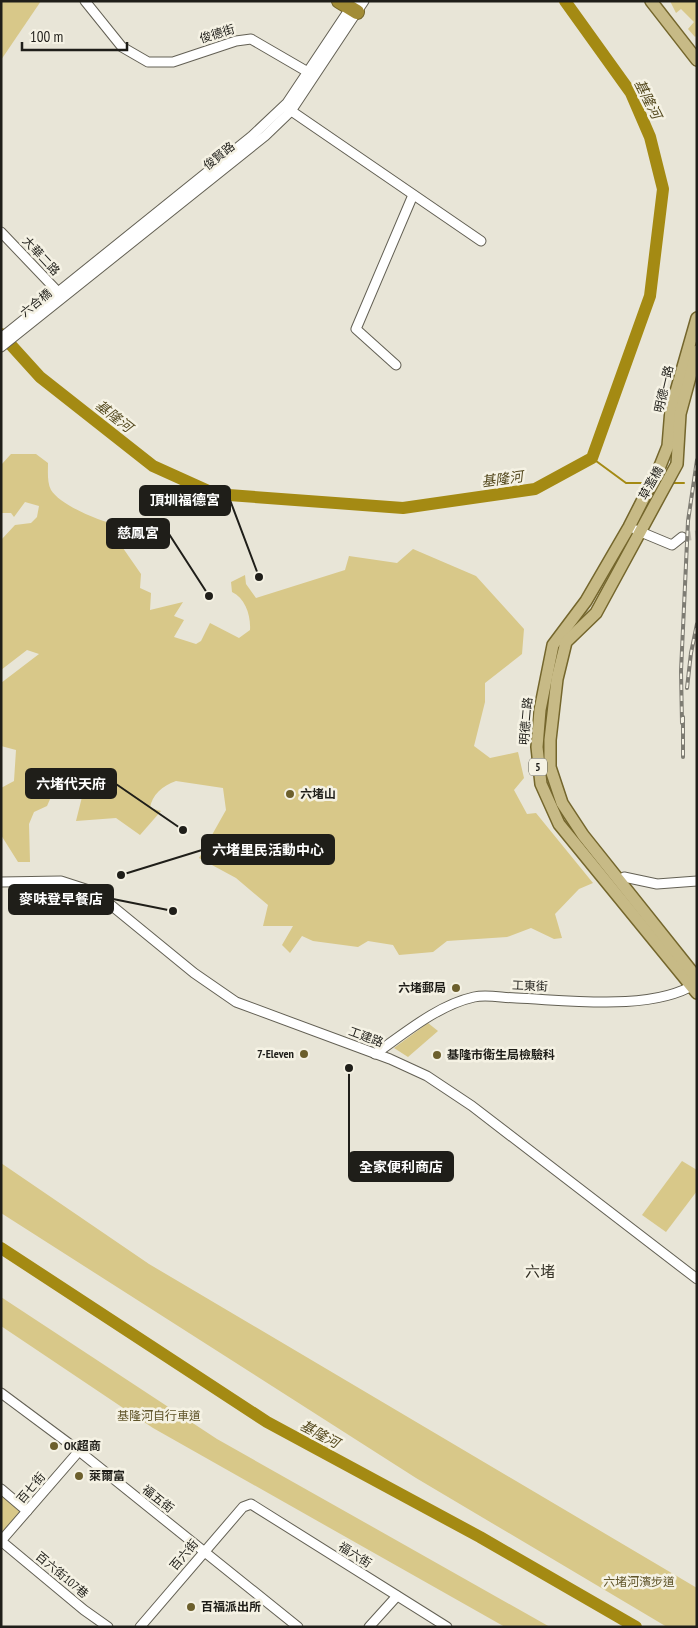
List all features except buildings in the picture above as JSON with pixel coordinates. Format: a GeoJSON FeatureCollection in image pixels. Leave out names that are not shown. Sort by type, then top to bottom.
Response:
{"type":"FeatureCollection","features":[{"type":"Feature","properties":{"kind":"main road"},"geometry":{"type":"LineString","coordinates":[[651,1],[697,60]]}},
{"type":"Feature","properties":{"kind":"main road"},"geometry":{"type":"LineString","coordinates":[[659,1],[697,49]]}},
{"type":"Feature","properties":{"kind":"main road","name":"明德一路"},"geometry":{"type":"LineString","coordinates":[[660,466],[668,446],[672,409],[697,318]]}},
{"type":"Feature","properties":{"kind":"main road","name":"明德一路"},"geometry":{"type":"LineString","coordinates":[[677,464],[680,414],[697,350]]}},
{"type":"Feature","properties":{"kind":"main road","name":"草濫橋"},"geometry":{"type":"LineString","coordinates":[[649,515],[677,464]]}},
{"type":"Feature","properties":{"kind":"main road","name":"草濫橋"},"geometry":{"type":"LineString","coordinates":[[635,513],[660,466]]}},
{"type":"Feature","properties":{"kind":"main road","name":"明德二路"},"geometry":{"type":"LineString","coordinates":[[634,529],[635,513]]}},
{"type":"Feature","properties":{"kind":"main road","name":"明德二路"},"geometry":{"type":"LineString","coordinates":[[649,515],[634,529],[578,614],[553,645],[540,710],[538,767],[548,803],[559,824],[695,985]]}},
{"type":"Feature","properties":{"kind":"street","name":"俊德街"},"geometry":{"type":"LineString","coordinates":[[85,1],[122,46],[148,62],[164,63],[251,39],[312,74]]}},
{"type":"Feature","properties":{"kind":"street","name":"俊賢路"},"geometry":{"type":"LineString","coordinates":[[60,295],[265,136],[312,74],[353,4]]}},
{"type":"Feature","properties":{"kind":"street"},"geometry":{"type":"LineString","coordinates":[[287,108],[480,241]]}},
{"type":"Feature","properties":{"kind":"street"},"geometry":{"type":"LineString","coordinates":[[396,365],[356,329],[413,195]]}},
{"type":"Feature","properties":{"kind":"street","name":"大華二路"},"geometry":{"type":"LineString","coordinates":[[1,232],[60,295]]}},
{"type":"Feature","properties":{"kind":"street","name":"六合橋"},"geometry":{"type":"LineString","coordinates":[[1,338],[60,295]]}},
{"type":"Feature","properties":{"kind":"street","name":"六合橋"},"geometry":{"type":"LineString","coordinates":[[1,347],[60,295]]}},
{"type":"Feature","properties":{"kind":"street"},"geometry":{"type":"LineString","coordinates":[[634,529],[672,545],[682,538]]}},
{"type":"Feature","properties":{"kind":"street"},"geometry":{"type":"LineString","coordinates":[[624,877],[657,884],[697,881]]}},
{"type":"Feature","properties":{"kind":"street","name":"工建路"},"geometry":{"type":"LineString","coordinates":[[1,882],[61,881],[95,892],[194,974],[236,1002],[416,1070],[460,1098],[697,1279]]}},
{"type":"Feature","properties":{"kind":"street","name":"工東街"},"geometry":{"type":"LineString","coordinates":[[375,1054],[420,1022],[475,996],[593,1001],[652,1000],[695,985]]}},
{"type":"Feature","properties":{"kind":"street","name":"福五街"},"geometry":{"type":"LineString","coordinates":[[1,1393],[79,1451],[298,1627]]}},
{"type":"Feature","properties":{"kind":"street","name":"百七街"},"geometry":{"type":"LineString","coordinates":[[1,1541],[79,1451]]}},
{"type":"Feature","properties":{"kind":"street"},"geometry":{"type":"LineString","coordinates":[[1,1489],[27,1511]]}},
{"type":"Feature","properties":{"kind":"street","name":"百六街"},"geometry":{"type":"LineString","coordinates":[[140,1627],[243,1507],[251,1504]]}},
{"type":"Feature","properties":{"kind":"street","name":"福六街"},"geometry":{"type":"LineString","coordinates":[[251,1504],[447,1627]]}},
{"type":"Feature","properties":{"kind":"street","name":"百六街107巷"},"geometry":{"type":"LineString","coordinates":[[1,1541],[84,1610],[108,1627]]}},
{"type":"Feature","properties":{"kind":"street"},"geometry":{"type":"LineString","coordinates":[[369,1627],[397,1596]]}},
{"type":"Feature","properties":{"kind":"green space"},"geometry":{"type":"Polygon","coordinates":[[[1,1],[41,1],[1,60],[1,1]]]}},
{"type":"Feature","properties":{"kind":"green space"},"geometry":{"type":"Polygon","coordinates":[[[670,1],[697,1],[697,35],[695,37],[688,29],[694,22],[681,9],[676,13],[670,1]]]}},
{"type":"Feature","properties":{"kind":"green space"},"geometry":{"type":"Polygon","coordinates":[[[11,454],[36,454],[48,463],[48,480],[51,490],[56,496],[72,507],[92,517],[111,523],[140,528],[153,537],[119,533],[116,538],[141,574],[140,588],[151,593],[150,610],[183,602],[174,616],[184,620],[174,637],[196,644],[201,641],[210,623],[239,638],[250,630],[246,608],[240,598],[232,592],[231,582],[245,575],[246,584],[256,598],[345,570],[349,556],[397,563],[413,549],[476,576],[524,629],[522,654],[485,683],[485,702],[474,746],[490,758],[518,752],[524,778],[514,790],[527,814],[536,813],[593,883],[579,889],[555,914],[562,938],[554,939],[531,928],[507,937],[447,941],[433,952],[399,955],[393,945],[368,941],[358,947],[313,941],[302,936],[290,953],[282,945],[293,926],[263,926],[268,905],[236,878],[199,858],[226,810],[223,788],[176,781],[162,788],[155,795],[150,808],[161,811],[140,835],[116,818],[76,821],[84,789],[72,773],[62,772],[47,806],[34,812],[29,824],[30,862],[18,862],[1,835],[1,788],[14,781],[16,750],[1,746],[1,683],[39,654],[27,650],[1,670],[1,540],[15,525],[31,523],[37,517],[39,506],[25,502],[14,517],[11,513],[1,513],[1,465],[11,454]]]}},
{"type":"Feature","properties":{"kind":"green space"},"geometry":{"type":"Polygon","coordinates":[[[428,1023],[438,1031],[408,1057],[394,1048],[428,1023]]]}},
{"type":"Feature","properties":{"kind":"green space"},"geometry":{"type":"Polygon","coordinates":[[[682,1161],[697,1170],[697,1191],[666,1232],[642,1215],[682,1161]]]}},
{"type":"Feature","properties":{"kind":"green space","name":"六堵河濱步道"},"geometry":{"type":"Polygon","coordinates":[[[1,1163],[149,1264],[697,1588],[697,1627],[667,1627],[416,1478],[1,1213],[1,1163]]]}},
{"type":"Feature","properties":{"kind":"green space","name":"基隆河自行車道"},"geometry":{"type":"Polygon","coordinates":[[[1,1297],[217,1439],[550,1627],[505,1627],[153,1428],[1,1326],[1,1297]]]}},
{"type":"Feature","properties":{"kind":"green space"},"geometry":{"type":"Polygon","coordinates":[[[1,1494],[22,1510],[1,1535],[1,1494]]]}},
{"type":"Feature","properties":{"kind":"waterway","name":"基隆河"},"geometry":{"type":"LineString","coordinates":[[1,334],[40,377],[153,466],[215,494],[403,508],[535,489],[592,458],[650,296],[663,189],[650,137],[631,93],[565,1]]}},
{"type":"Feature","properties":{"kind":"waterway"},"geometry":{"type":"LineString","coordinates":[[592,458],[626,483],[647,483]]}},
{"type":"Feature","properties":{"kind":"waterway"},"geometry":{"type":"LineString","coordinates":[[672,483],[684,483]]}},
{"type":"Feature","properties":{"kind":"waterway","name":"基隆河"},"geometry":{"type":"LineString","coordinates":[[1,1248],[267,1422],[480,1537],[636,1627]]}},
{"type":"Feature","properties":{"kind":"tunnel"},"geometry":{"type":"LineString","coordinates":[[682,537],[697,535]]}},
{"type":"Feature","properties":{"kind":"railway"},"geometry":{"type":"LineString","coordinates":[[682,723],[681,671],[688,521],[697,460]]}},
{"type":"Feature","properties":{"kind":"railway"},"geometry":{"type":"LineString","coordinates":[[687,688],[697,624]]}},
{"type":"Feature","properties":{"kind":"railway"},"geometry":{"type":"LineString","coordinates":[[683,717],[683,757]]}},
{"type":"Feature","properties":{"kind":"place","name":"頂圳福德宮"},"geometry":{"type":"Point","coordinates":[259,577]}},
{"type":"Feature","properties":{"kind":"place","name":"慈鳳宮"},"geometry":{"type":"Point","coordinates":[209,596]}},
{"type":"Feature","properties":{"kind":"place","name":"六堵山"},"geometry":{"type":"Point","coordinates":[290,794]}},
{"type":"Feature","properties":{"kind":"place","name":"六堵代天府"},"geometry":{"type":"Point","coordinates":[183,830]}},
{"type":"Feature","properties":{"kind":"place","name":"六堵里民活動中心"},"geometry":{"type":"Point","coordinates":[121,875]}},
{"type":"Feature","properties":{"kind":"place","name":"麥味登早餐店"},"geometry":{"type":"Point","coordinates":[173,911]}},
{"type":"Feature","properties":{"kind":"place","name":"六堵郵局"},"geometry":{"type":"Point","coordinates":[456,988]}},
{"type":"Feature","properties":{"kind":"place","name":"7-Eleven"},"geometry":{"type":"Point","coordinates":[304,1054]}},
{"type":"Feature","properties":{"kind":"place","name":"基隆市衛生局檢驗科"},"geometry":{"type":"Point","coordinates":[437,1055]}},
{"type":"Feature","properties":{"kind":"place","name":"全家便利商店"},"geometry":{"type":"Point","coordinates":[349,1068]}},
{"type":"Feature","properties":{"kind":"place","name":"OK超商"},"geometry":{"type":"Point","coordinates":[54,1446]}},
{"type":"Feature","properties":{"kind":"place","name":"萊爾富"},"geometry":{"type":"Point","coordinates":[79,1476]}},
{"type":"Feature","properties":{"kind":"place","name":"百福派出所"},"geometry":{"type":"Point","coordinates":[191,1607]}},
{"type":"Feature","properties":{"kind":"district","name":"六堵"},"geometry":{"type":"Point","coordinates":[540,1272]}}]}
